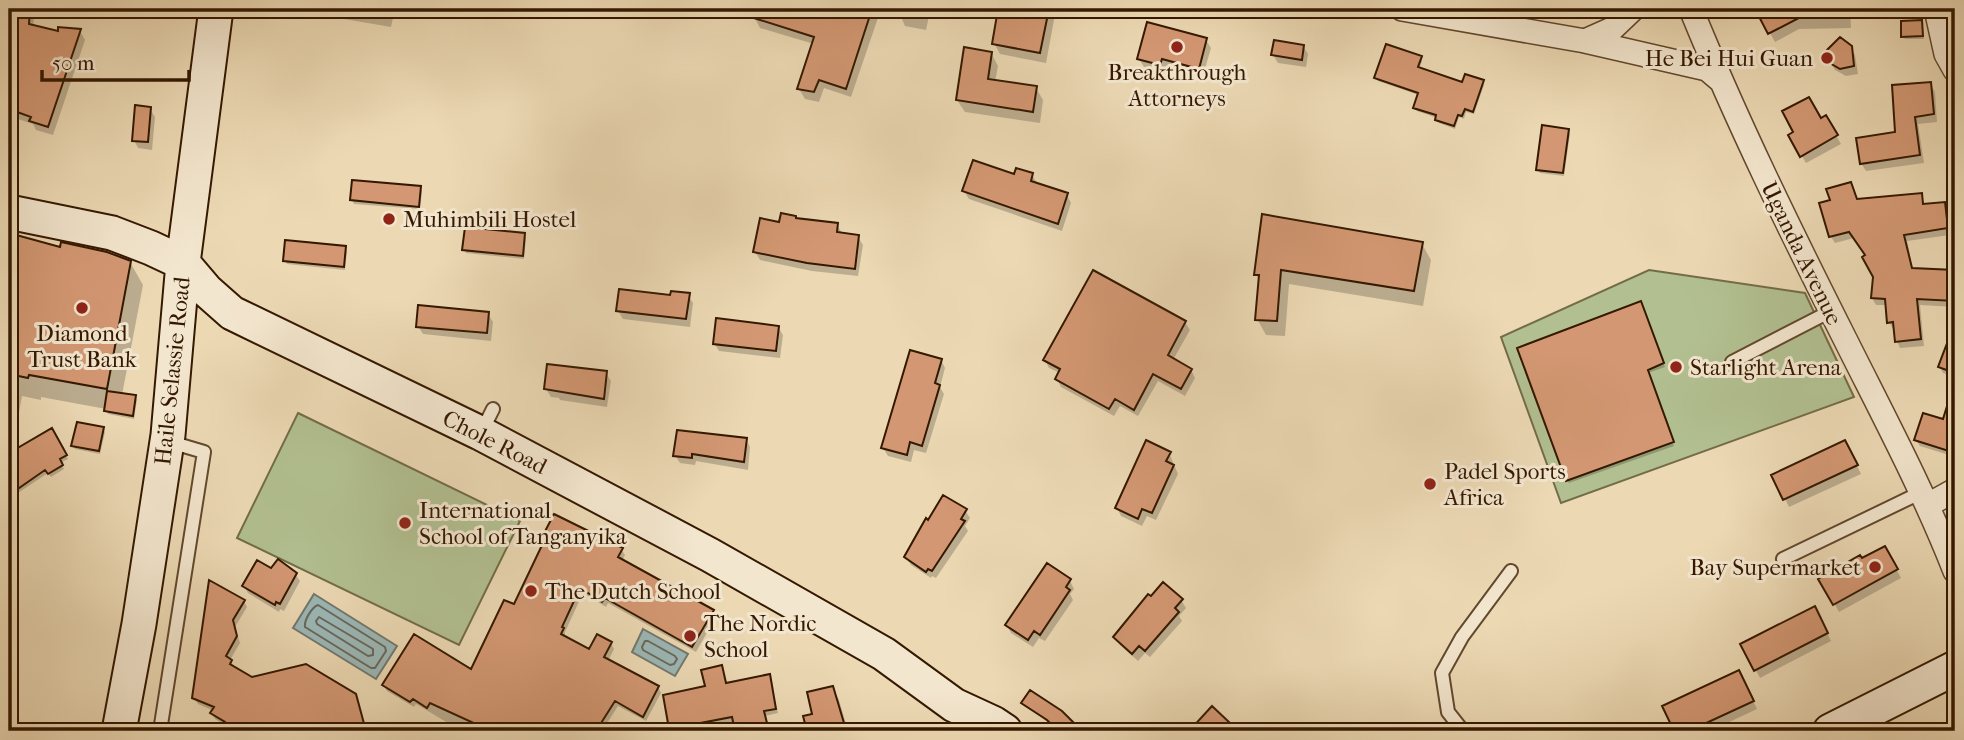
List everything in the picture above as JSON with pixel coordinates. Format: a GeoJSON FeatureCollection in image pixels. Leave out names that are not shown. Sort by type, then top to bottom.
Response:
{"type":"FeatureCollection","features":[{"type":"Feature","properties":{"kind":"street","name":"Haile Selassie Road"},"geometry":{"type":"LineString","coordinates":[[119,731],[139,624],[167,441],[183,263],[216,9]]}},
{"type":"Feature","properties":{"kind":"street"},"geometry":{"type":"LineString","coordinates":[[1402,9],[1586,41],[1707,69],[1720,80]]}},
{"type":"Feature","properties":{"kind":"street"},"geometry":{"type":"LineString","coordinates":[[1586,41],[1612,29],[1633,9]]}},
{"type":"Feature","properties":{"kind":"street","name":"Uganda Avenue"},"geometry":{"type":"LineString","coordinates":[[1691,9],[1720,80],[1783,215],[1925,499],[1955,571]]}},
{"type":"Feature","properties":{"kind":"street"},"geometry":{"type":"LineString","coordinates":[[1937,9],[1946,54],[1955,70]]}},
{"type":"Feature","properties":{"kind":"street","name":"Chole Road"},"geometry":{"type":"LineString","coordinates":[[9,212],[112,233],[151,248],[183,263],[232,313],[487,421],[884,654],[954,705],[1005,731]]}},
{"type":"Feature","properties":{"kind":"street"},"geometry":{"type":"LineString","coordinates":[[1925,499],[1955,490]]}},
{"type":"Feature","properties":{"kind":"street"},"geometry":{"type":"LineString","coordinates":[[1830,731],[1955,668]]}},
{"type":"Feature","properties":{"kind":"lane"},"geometry":{"type":"LineString","coordinates":[[1732,362],[1830,311]]}},
{"type":"Feature","properties":{"kind":"lane"},"geometry":{"type":"LineString","coordinates":[[160,731],[204,452],[167,441]]}},
{"type":"Feature","properties":{"kind":"lane"},"geometry":{"type":"LineString","coordinates":[[1783,559],[1925,499]]}},
{"type":"Feature","properties":{"kind":"lane"},"geometry":{"type":"LineString","coordinates":[[1463,731],[1448,712],[1442,673],[1462,637],[1511,570]]}},
{"type":"Feature","properties":{"kind":"green space","name":"Starlight Arena"},"geometry":{"type":"Polygon","coordinates":[[[1649,270],[1805,293],[1854,397],[1561,503],[1501,337],[1649,270]]]}},
{"type":"Feature","properties":{"kind":"green space"},"geometry":{"type":"Polygon","coordinates":[[[298,413],[520,521],[459,645],[237,538],[298,413]]]}},
{"type":"Feature","properties":{"kind":"water"},"geometry":{"type":"Polygon","coordinates":[[[314,594],[397,646],[376,679],[293,628],[314,594]]]}},
{"type":"Feature","properties":{"kind":"water"},"geometry":{"type":"Polygon","coordinates":[[[643,629],[688,654],[675,676],[632,652],[643,629]]]}},
{"type":"Feature","properties":{"kind":"building"},"geometry":{"type":"Polygon","coordinates":[[[9,9],[30,9],[29,24],[58,31],[58,27],[81,29],[48,127],[29,121],[31,117],[9,109],[9,9]]]}},
{"type":"Feature","properties":{"kind":"building"},"geometry":{"type":"Polygon","coordinates":[[[736,9],[872,9],[846,89],[819,80],[814,92],[797,89],[814,37],[735,12],[736,9]]]}},
{"type":"Feature","properties":{"kind":"building"},"geometry":{"type":"Polygon","coordinates":[[[998,9],[1049,9],[1040,53],[992,44],[998,9]]]}},
{"type":"Feature","properties":{"kind":"building"},"geometry":{"type":"Polygon","coordinates":[[[1755,9],[1816,9],[1768,34],[1755,9]]]}},
{"type":"Feature","properties":{"kind":"building"},"geometry":{"type":"Polygon","coordinates":[[[1922,20],[1923,36],[1901,37],[1901,21],[1922,20]]]}},
{"type":"Feature","properties":{"kind":"building"},"geometry":{"type":"Polygon","coordinates":[[[1147,22],[1207,38],[1199,69],[1162,59],[1160,65],[1137,59],[1147,22]]]}},
{"type":"Feature","properties":{"kind":"building"},"geometry":{"type":"Polygon","coordinates":[[[1840,37],[1852,46],[1854,66],[1840,69],[1828,62],[1827,50],[1840,37]]]}},
{"type":"Feature","properties":{"kind":"building"},"geometry":{"type":"Polygon","coordinates":[[[1274,40],[1304,45],[1302,60],[1271,55],[1274,40]]]}},
{"type":"Feature","properties":{"kind":"building"},"geometry":{"type":"Polygon","coordinates":[[[1386,44],[1422,56],[1418,67],[1462,82],[1465,74],[1484,80],[1473,112],[1465,109],[1462,116],[1458,115],[1454,126],[1435,120],[1436,115],[1413,108],[1418,93],[1374,78],[1386,44]]]}},
{"type":"Feature","properties":{"kind":"building"},"geometry":{"type":"Polygon","coordinates":[[[964,47],[992,52],[988,79],[1037,86],[1033,112],[956,100],[964,47]]]}},
{"type":"Feature","properties":{"kind":"building"},"geometry":{"type":"Polygon","coordinates":[[[1931,82],[1934,114],[1915,117],[1920,155],[1860,164],[1856,138],[1895,132],[1892,85],[1931,82]]]}},
{"type":"Feature","properties":{"kind":"building"},"geometry":{"type":"Polygon","coordinates":[[[1809,97],[1821,118],[1826,115],[1838,135],[1800,157],[1788,135],[1793,132],[1782,111],[1809,97]]]}},
{"type":"Feature","properties":{"kind":"building"},"geometry":{"type":"Polygon","coordinates":[[[135,105],[151,107],[148,142],[132,141],[135,105]]]}},
{"type":"Feature","properties":{"kind":"building"},"geometry":{"type":"Polygon","coordinates":[[[1542,125],[1569,129],[1563,173],[1536,170],[1542,125]]]}},
{"type":"Feature","properties":{"kind":"building"},"geometry":{"type":"Polygon","coordinates":[[[973,160],[1014,174],[1016,168],[1033,173],[1031,181],[1068,193],[1058,224],[962,191],[973,160]]]}},
{"type":"Feature","properties":{"kind":"building"},"geometry":{"type":"Polygon","coordinates":[[[352,180],[421,186],[419,207],[350,200],[352,180]]]}},
{"type":"Feature","properties":{"kind":"building"},"geometry":{"type":"Polygon","coordinates":[[[1851,182],[1857,199],[1922,193],[1923,204],[1945,202],[1948,228],[1904,235],[1912,268],[1955,270],[1955,301],[1917,299],[1921,339],[1895,342],[1893,322],[1887,323],[1885,299],[1871,298],[1873,277],[1862,257],[1865,255],[1849,232],[1829,237],[1819,203],[1830,200],[1826,189],[1851,182]]]}},
{"type":"Feature","properties":{"kind":"building"},"geometry":{"type":"Polygon","coordinates":[[[781,213],[796,218],[838,223],[837,232],[859,235],[855,269],[753,252],[760,218],[779,222],[781,213]]]}},
{"type":"Feature","properties":{"kind":"building"},"geometry":{"type":"Polygon","coordinates":[[[1262,214],[1423,242],[1414,291],[1281,270],[1277,321],[1255,320],[1259,275],[1254,275],[1262,214]]]}},
{"type":"Feature","properties":{"kind":"building"},"geometry":{"type":"Polygon","coordinates":[[[465,227],[525,233],[523,256],[462,250],[465,227]]]}},
{"type":"Feature","properties":{"kind":"building"},"geometry":{"type":"Polygon","coordinates":[[[9,233],[60,247],[61,242],[107,252],[131,261],[107,389],[9,374],[9,233]]]}},
{"type":"Feature","properties":{"kind":"building"},"geometry":{"type":"Polygon","coordinates":[[[285,240],[346,246],[344,267],[283,261],[285,240]]]}},
{"type":"Feature","properties":{"kind":"building"},"geometry":{"type":"Polygon","coordinates":[[[1093,270],[1186,321],[1168,355],[1192,369],[1181,389],[1153,374],[1134,410],[1115,399],[1109,409],[1055,379],[1060,369],[1043,360],[1093,270]]]}},
{"type":"Feature","properties":{"kind":"building"},"geometry":{"type":"Polygon","coordinates":[[[619,289],[670,295],[671,291],[690,293],[686,319],[616,311],[619,289]]]}},
{"type":"Feature","properties":{"kind":"building"},"geometry":{"type":"Polygon","coordinates":[[[1641,301],[1664,363],[1648,370],[1674,442],[1566,481],[1517,348],[1641,301]]]}},
{"type":"Feature","properties":{"kind":"building"},"geometry":{"type":"Polygon","coordinates":[[[418,305],[489,312],[487,333],[416,327],[418,305]]]}},
{"type":"Feature","properties":{"kind":"building"},"geometry":{"type":"Polygon","coordinates":[[[716,318],[779,326],[776,351],[713,344],[716,318]]]}},
{"type":"Feature","properties":{"kind":"building"},"geometry":{"type":"Polygon","coordinates":[[[1955,325],[1955,373],[1938,367],[1955,325]]]}},
{"type":"Feature","properties":{"kind":"building"},"geometry":{"type":"Polygon","coordinates":[[[910,350],[942,359],[935,383],[940,385],[922,446],[910,442],[907,455],[881,448],[910,350]]]}},
{"type":"Feature","properties":{"kind":"building"},"geometry":{"type":"Polygon","coordinates":[[[547,364],[607,371],[604,399],[544,389],[547,364]]]}},
{"type":"Feature","properties":{"kind":"building"},"geometry":{"type":"Polygon","coordinates":[[[1952,390],[1955,390],[1955,453],[1914,440],[1923,413],[1943,419],[1952,390]]]}},
{"type":"Feature","properties":{"kind":"building"},"geometry":{"type":"Polygon","coordinates":[[[107,391],[136,395],[133,416],[104,411],[107,391]]]}},
{"type":"Feature","properties":{"kind":"building"},"geometry":{"type":"Polygon","coordinates":[[[77,422],[104,427],[99,451],[71,446],[77,422]]]}},
{"type":"Feature","properties":{"kind":"building"},"geometry":{"type":"Polygon","coordinates":[[[52,428],[67,455],[60,459],[63,465],[48,474],[45,470],[9,495],[9,453],[52,428]]]}},
{"type":"Feature","properties":{"kind":"building"},"geometry":{"type":"Polygon","coordinates":[[[677,430],[747,438],[744,462],[692,454],[692,458],[673,456],[677,430]]]}},
{"type":"Feature","properties":{"kind":"building"},"geometry":{"type":"Polygon","coordinates":[[[1146,440],[1171,452],[1166,461],[1174,465],[1152,513],[1142,509],[1138,519],[1115,508],[1146,440]]]}},
{"type":"Feature","properties":{"kind":"building"},"geometry":{"type":"Polygon","coordinates":[[[1845,440],[1858,465],[1783,500],[1771,475],[1845,440]]]}},
{"type":"Feature","properties":{"kind":"building"},"geometry":{"type":"Polygon","coordinates":[[[943,495],[967,509],[961,519],[965,521],[932,571],[928,569],[926,572],[904,557],[926,518],[928,520],[943,495]]]}},
{"type":"Feature","properties":{"kind":"building"},"geometry":{"type":"Polygon","coordinates":[[[554,514],[623,548],[618,557],[714,610],[692,647],[605,598],[602,602],[580,588],[561,634],[589,649],[597,634],[612,642],[604,657],[659,686],[643,717],[615,701],[596,731],[491,731],[430,703],[427,708],[413,699],[410,702],[382,685],[414,634],[471,669],[504,600],[514,604],[554,514]]]}},
{"type":"Feature","properties":{"kind":"building"},"geometry":{"type":"Polygon","coordinates":[[[1885,546],[1898,569],[1833,605],[1818,579],[1860,555],[1862,558],[1885,546]]]}},
{"type":"Feature","properties":{"kind":"building"},"geometry":{"type":"Polygon","coordinates":[[[278,559],[297,573],[280,604],[276,602],[275,605],[242,586],[257,560],[271,568],[278,559]]]}},
{"type":"Feature","properties":{"kind":"building"},"geometry":{"type":"Polygon","coordinates":[[[1047,563],[1071,579],[1066,587],[1070,590],[1040,635],[1034,631],[1028,640],[1005,625],[1047,563]]]}},
{"type":"Feature","properties":{"kind":"building"},"geometry":{"type":"Polygon","coordinates":[[[209,580],[245,600],[233,620],[237,636],[226,656],[232,660],[230,664],[252,677],[306,664],[356,694],[366,731],[227,731],[225,722],[210,713],[214,707],[192,698],[209,580]]]}},
{"type":"Feature","properties":{"kind":"building"},"geometry":{"type":"Polygon","coordinates":[[[1163,582],[1183,599],[1175,608],[1179,612],[1145,651],[1139,646],[1132,654],[1113,637],[1148,594],[1151,596],[1163,582]]]}},
{"type":"Feature","properties":{"kind":"building"},"geometry":{"type":"Polygon","coordinates":[[[1815,606],[1828,633],[1754,671],[1740,644],[1815,606]]]}},
{"type":"Feature","properties":{"kind":"building"},"geometry":{"type":"Polygon","coordinates":[[[722,665],[726,683],[770,674],[776,709],[764,711],[769,731],[735,731],[732,717],[669,729],[663,695],[705,686],[701,670],[722,665]]]}},
{"type":"Feature","properties":{"kind":"building"},"geometry":{"type":"Polygon","coordinates":[[[1739,670],[1754,701],[1689,731],[1674,731],[1662,706],[1739,670]]]}},
{"type":"Feature","properties":{"kind":"building"},"geometry":{"type":"Polygon","coordinates":[[[833,686],[844,723],[817,731],[807,731],[803,716],[812,714],[807,692],[833,686]]]}},
{"type":"Feature","properties":{"kind":"building"},"geometry":{"type":"Polygon","coordinates":[[[1030,690],[1062,711],[1073,722],[1063,731],[1058,731],[1047,720],[1021,703],[1030,690]]]}},
{"type":"Feature","properties":{"kind":"building"},"geometry":{"type":"Polygon","coordinates":[[[1212,706],[1230,723],[1222,731],[1189,731],[1212,706]]]}},
{"type":"Feature","properties":{"kind":"place","name":"Breakthrough Attorneys"},"geometry":{"type":"Point","coordinates":[1177,47]}},
{"type":"Feature","properties":{"kind":"place","name":"He Bei Hui Guan"},"geometry":{"type":"Point","coordinates":[1827,58]}},
{"type":"Feature","properties":{"kind":"place","name":"Muhimbili Hostel"},"geometry":{"type":"Point","coordinates":[389,219]}},
{"type":"Feature","properties":{"kind":"place","name":"Diamond Trust Bank"},"geometry":{"type":"Point","coordinates":[82,308]}},
{"type":"Feature","properties":{"kind":"place","name":"Starlight Arena"},"geometry":{"type":"Point","coordinates":[1676,367]}},
{"type":"Feature","properties":{"kind":"place","name":"Padel Sports Africa"},"geometry":{"type":"Point","coordinates":[1430,484]}},
{"type":"Feature","properties":{"kind":"place","name":"International School of Tanganyika"},"geometry":{"type":"Point","coordinates":[405,523]}},
{"type":"Feature","properties":{"kind":"place","name":"Bay Supermarket"},"geometry":{"type":"Point","coordinates":[1875,567]}},
{"type":"Feature","properties":{"kind":"place","name":"The Dutch School"},"geometry":{"type":"Point","coordinates":[531,591]}},
{"type":"Feature","properties":{"kind":"place","name":"The Nordic School"},"geometry":{"type":"Point","coordinates":[690,636]}}]}
